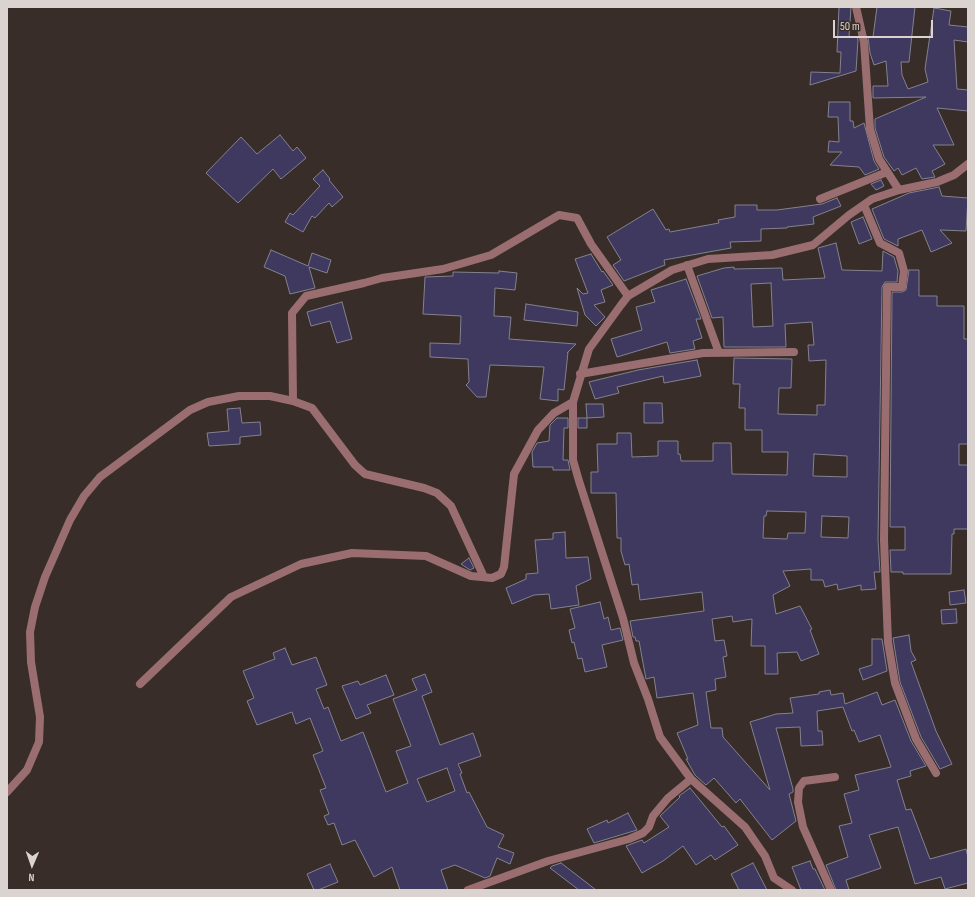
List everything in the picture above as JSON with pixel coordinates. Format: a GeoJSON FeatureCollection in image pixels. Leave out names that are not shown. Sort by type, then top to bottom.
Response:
{"type":"FeatureCollection","features":[{"type":"Feature","properties":{"kind":"street"},"geometry":{"type":"LineString","coordinates":[[856,7],[864,42],[870,129],[879,159],[899,190]]}},
{"type":"Feature","properties":{"kind":"street"},"geometry":{"type":"LineString","coordinates":[[792,890],[774,878],[765,856],[745,827],[691,779],[660,737],[648,699],[634,663],[623,618],[574,460],[573,402],[580,374],[589,349],[628,296],[672,270],[708,259],[772,254],[813,245],[872,199],[899,190],[937,182],[954,175],[968,164]]}},
{"type":"Feature","properties":{"kind":"street"},"geometry":{"type":"LineString","coordinates":[[820,199],[887,172]]}},
{"type":"Feature","properties":{"kind":"street"},"geometry":{"type":"LineString","coordinates":[[864,205],[880,243],[899,253],[904,271],[902,287],[887,287],[884,540],[888,642],[895,683],[916,739],[936,773]]}},
{"type":"Feature","properties":{"kind":"street"},"geometry":{"type":"LineString","coordinates":[[293,401],[292,313],[306,296],[364,284],[382,278],[442,269],[491,255],[559,215],[577,218],[591,244],[628,296]]}},
{"type":"Feature","properties":{"kind":"street"},"geometry":{"type":"LineString","coordinates":[[687,265],[719,353]]}},
{"type":"Feature","properties":{"kind":"street"},"geometry":{"type":"LineString","coordinates":[[580,374],[647,364],[676,357],[719,353],[794,352]]}},
{"type":"Feature","properties":{"kind":"street"},"geometry":{"type":"LineString","coordinates":[[7,792],[27,770],[39,742],[40,717],[31,662],[30,632],[35,607],[45,577],[70,520],[84,496],[100,476],[190,410],[208,402],[239,396],[270,396],[293,401],[312,408],[355,465],[365,474],[424,488],[437,493],[451,506],[484,577]]}},
{"type":"Feature","properties":{"kind":"street"},"geometry":{"type":"LineString","coordinates":[[140,684],[231,597],[301,564],[352,553],[426,556],[471,576],[492,578],[501,574],[504,567],[514,474],[538,430],[554,413],[573,402]]}},
{"type":"Feature","properties":{"kind":"street"},"geometry":{"type":"LineString","coordinates":[[832,890],[803,827],[798,802],[798,788],[804,780],[835,777]]}},
{"type":"Feature","properties":{"kind":"street"},"geometry":{"type":"LineString","coordinates":[[468,890],[548,861],[629,839],[643,833],[649,827],[653,816],[668,798],[691,779]]}},
{"type":"Feature","properties":{"kind":"building"},"geometry":{"type":"Polygon","coordinates":[[[839,7],[851,7],[849,37],[857,37],[858,40],[856,71],[810,85],[811,72],[840,73],[841,52],[837,52],[839,7]]]}},
{"type":"Feature","properties":{"kind":"building"},"geometry":{"type":"Polygon","coordinates":[[[877,7],[915,7],[909,62],[901,62],[902,75],[908,89],[928,82],[925,69],[934,8],[951,11],[949,25],[968,27],[968,42],[954,40],[957,89],[968,90],[968,111],[937,108],[954,145],[933,145],[945,164],[932,171],[935,177],[922,179],[916,168],[902,175],[898,168],[894,171],[884,157],[875,128],[875,119],[926,97],[873,98],[873,86],[888,86],[886,61],[874,65],[870,53],[868,37],[873,37],[877,7]]]}},
{"type":"Feature","properties":{"kind":"building"},"geometry":{"type":"Polygon","coordinates":[[[829,102],[850,102],[850,121],[853,121],[854,128],[864,123],[874,161],[879,169],[865,175],[859,167],[830,165],[842,152],[828,152],[829,141],[839,142],[838,117],[828,117],[829,102]]]}},
{"type":"Feature","properties":{"kind":"building"},"geometry":{"type":"Polygon","coordinates":[[[280,135],[293,151],[297,147],[306,158],[281,179],[273,169],[238,203],[206,173],[241,137],[257,154],[280,135]]]}},
{"type":"Feature","properties":{"kind":"building"},"geometry":{"type":"Polygon","coordinates":[[[323,170],[343,197],[332,207],[329,203],[315,218],[312,216],[303,232],[285,222],[290,213],[293,215],[320,186],[313,179],[323,170]]]}},
{"type":"Feature","properties":{"kind":"building"},"geometry":{"type":"Polygon","coordinates":[[[881,180],[884,186],[876,190],[871,184],[881,180]]]}},
{"type":"Feature","properties":{"kind":"building"},"geometry":{"type":"Polygon","coordinates":[[[939,187],[942,196],[968,198],[966,231],[940,230],[952,243],[931,252],[922,230],[898,239],[898,246],[884,239],[872,209],[909,193],[939,187]]]}},
{"type":"Feature","properties":{"kind":"building"},"geometry":{"type":"Polygon","coordinates":[[[837,198],[841,206],[813,217],[814,224],[787,228],[761,229],[761,241],[730,242],[731,248],[664,260],[665,265],[624,281],[613,265],[621,260],[607,237],[653,209],[666,230],[669,229],[670,232],[719,223],[718,220],[735,217],[735,205],[757,205],[757,210],[777,210],[822,204],[837,198]]]}},
{"type":"Feature","properties":{"kind":"building"},"geometry":{"type":"Polygon","coordinates":[[[863,217],[872,239],[859,244],[851,222],[863,217]]]}},
{"type":"Feature","properties":{"kind":"building"},"geometry":{"type":"Polygon","coordinates":[[[836,243],[842,270],[882,271],[883,251],[894,257],[898,271],[897,282],[885,282],[882,287],[878,540],[880,572],[874,572],[876,589],[861,590],[861,585],[838,590],[837,584],[825,587],[823,580],[811,580],[811,569],[783,571],[790,586],[773,595],[776,614],[800,606],[812,629],[810,630],[819,654],[801,661],[797,652],[777,653],[778,674],[765,674],[765,646],[751,646],[752,619],[733,622],[732,616],[712,619],[715,641],[724,640],[727,656],[723,657],[726,677],[715,679],[716,690],[706,692],[711,728],[722,728],[723,737],[770,790],[750,722],[776,714],[793,713],[790,698],[819,694],[819,692],[830,690],[831,695],[843,693],[845,704],[877,692],[882,705],[895,700],[911,741],[926,766],[910,771],[911,776],[897,780],[906,810],[911,809],[930,859],[966,849],[968,857],[968,883],[945,889],[941,877],[915,884],[898,827],[869,835],[881,868],[846,880],[849,890],[836,890],[826,865],[848,857],[839,826],[852,823],[844,794],[859,790],[855,775],[891,767],[880,735],[859,742],[854,730],[852,731],[843,707],[817,711],[818,731],[822,731],[823,745],[801,746],[800,727],[776,728],[793,789],[793,792],[789,794],[796,821],[772,840],[740,799],[736,803],[714,778],[706,785],[695,775],[686,759],[688,759],[677,733],[698,725],[693,693],[657,698],[654,677],[646,679],[639,641],[636,641],[635,637],[633,637],[630,621],[704,611],[702,592],[640,600],[638,584],[632,585],[629,564],[625,565],[621,551],[621,538],[617,538],[616,493],[591,493],[591,472],[598,472],[597,444],[617,444],[617,433],[631,433],[632,457],[658,456],[658,441],[678,441],[678,454],[680,454],[681,461],[713,461],[713,443],[731,443],[732,474],[787,475],[788,452],[762,452],[762,430],[745,430],[745,408],[739,408],[740,384],[733,384],[734,358],[792,359],[791,388],[779,388],[778,414],[817,415],[817,405],[825,405],[826,360],[809,361],[808,345],[814,345],[812,322],[785,324],[786,347],[724,347],[723,317],[712,318],[697,276],[724,268],[734,267],[734,269],[782,268],[783,280],[825,278],[818,248],[836,243]],[[771,283],[751,284],[753,327],[773,326],[771,283]],[[814,454],[813,476],[847,477],[847,456],[814,454]],[[767,511],[766,516],[764,516],[763,538],[787,539],[788,533],[805,533],[806,512],[767,511]],[[822,516],[821,537],[848,538],[849,517],[822,516]]]}},
{"type":"Feature","properties":{"kind":"building"},"geometry":{"type":"Polygon","coordinates":[[[271,250],[308,266],[312,253],[331,260],[327,273],[309,267],[315,288],[290,294],[285,276],[264,267],[271,250]]]}},
{"type":"Feature","properties":{"kind":"building"},"geometry":{"type":"Polygon","coordinates":[[[591,254],[602,272],[603,271],[613,285],[601,290],[605,302],[594,305],[605,317],[596,326],[585,315],[577,288],[583,294],[588,293],[575,259],[591,254]]]}},
{"type":"Feature","properties":{"kind":"building"},"geometry":{"type":"Polygon","coordinates":[[[909,270],[919,270],[919,296],[937,296],[937,306],[964,306],[964,339],[968,339],[968,444],[959,444],[959,465],[968,465],[968,529],[954,529],[954,534],[952,534],[951,574],[903,574],[903,572],[891,572],[890,550],[905,550],[905,527],[890,527],[892,292],[902,292],[906,290],[909,270]]]}},
{"type":"Feature","properties":{"kind":"building"},"geometry":{"type":"Polygon","coordinates":[[[499,271],[517,273],[515,290],[495,288],[494,316],[511,317],[509,339],[576,344],[568,352],[564,390],[558,389],[558,401],[540,399],[544,367],[490,365],[486,397],[477,397],[466,385],[469,382],[468,359],[430,357],[430,343],[460,344],[461,316],[423,314],[425,277],[453,276],[453,272],[499,273],[499,271]]]}},
{"type":"Feature","properties":{"kind":"building"},"geometry":{"type":"Polygon","coordinates":[[[686,279],[701,319],[696,319],[702,338],[693,341],[695,349],[670,353],[667,342],[617,357],[611,339],[642,330],[636,307],[655,302],[651,290],[686,279]]]}},
{"type":"Feature","properties":{"kind":"building"},"geometry":{"type":"Polygon","coordinates":[[[342,302],[352,339],[337,343],[330,321],[311,326],[307,312],[342,302]]]}},
{"type":"Feature","properties":{"kind":"building"},"geometry":{"type":"Polygon","coordinates":[[[526,304],[578,312],[577,326],[524,320],[526,304]]]}},
{"type":"Feature","properties":{"kind":"building"},"geometry":{"type":"Polygon","coordinates":[[[697,360],[701,376],[664,383],[663,376],[617,387],[619,393],[595,399],[589,382],[638,370],[697,360]]]}},
{"type":"Feature","properties":{"kind":"building"},"geometry":{"type":"Polygon","coordinates":[[[644,403],[662,403],[663,423],[644,423],[644,403]]]}},
{"type":"Feature","properties":{"kind":"building"},"geometry":{"type":"Polygon","coordinates":[[[586,404],[603,404],[604,417],[587,418],[586,404]]]}},
{"type":"Feature","properties":{"kind":"building"},"geometry":{"type":"Polygon","coordinates":[[[240,408],[242,423],[260,422],[261,435],[240,437],[240,444],[209,446],[207,433],[229,431],[227,409],[240,408]]]}},
{"type":"Feature","properties":{"kind":"building"},"geometry":{"type":"Polygon","coordinates":[[[557,418],[568,418],[568,428],[564,428],[563,460],[568,460],[570,470],[553,470],[553,467],[533,467],[532,452],[537,443],[549,441],[550,425],[557,418]]]}},
{"type":"Feature","properties":{"kind":"building"},"geometry":{"type":"Polygon","coordinates":[[[578,418],[587,418],[587,428],[578,428],[578,418]]]}},
{"type":"Feature","properties":{"kind":"building"},"geometry":{"type":"Polygon","coordinates":[[[565,532],[566,558],[588,557],[591,579],[576,586],[579,605],[551,609],[549,594],[534,595],[512,604],[506,588],[526,579],[526,574],[538,573],[535,540],[553,539],[553,533],[565,532]]]}},
{"type":"Feature","properties":{"kind":"building"},"geometry":{"type":"Polygon","coordinates":[[[469,558],[474,568],[470,570],[461,564],[469,558]]]}},
{"type":"Feature","properties":{"kind":"building"},"geometry":{"type":"Polygon","coordinates":[[[964,590],[966,603],[950,605],[949,592],[964,590]]]}},
{"type":"Feature","properties":{"kind":"building"},"geometry":{"type":"Polygon","coordinates":[[[600,602],[604,619],[608,617],[611,630],[620,628],[623,640],[602,645],[607,667],[585,672],[582,658],[578,659],[574,642],[572,643],[569,630],[575,628],[570,609],[600,602]]]}},
{"type":"Feature","properties":{"kind":"building"},"geometry":{"type":"Polygon","coordinates":[[[956,609],[957,623],[942,624],[941,610],[956,609]]]}},
{"type":"Feature","properties":{"kind":"building"},"geometry":{"type":"Polygon","coordinates":[[[909,635],[911,651],[916,660],[911,662],[936,731],[952,764],[940,769],[921,737],[900,682],[893,638],[909,635]]]}},
{"type":"Feature","properties":{"kind":"building"},"geometry":{"type":"Polygon","coordinates":[[[872,639],[882,639],[887,671],[863,680],[859,669],[872,665],[872,639]]]}},
{"type":"Feature","properties":{"kind":"building"},"geometry":{"type":"Polygon","coordinates":[[[285,648],[292,665],[316,657],[327,685],[316,689],[324,709],[328,707],[341,741],[363,732],[386,792],[408,783],[396,751],[411,746],[393,699],[417,690],[412,679],[425,674],[432,692],[422,696],[440,745],[473,733],[481,756],[458,764],[462,773],[460,774],[467,793],[469,792],[487,827],[504,835],[498,847],[514,853],[510,864],[497,858],[490,876],[485,878],[455,865],[441,870],[448,890],[400,890],[392,867],[374,877],[355,840],[342,845],[334,823],[328,825],[324,816],[329,814],[320,790],[326,788],[313,755],[323,751],[310,718],[296,724],[292,712],[257,725],[247,701],[254,698],[243,671],[275,659],[273,653],[285,648]],[[447,768],[417,779],[427,802],[455,791],[447,768]]]}},
{"type":"Feature","properties":{"kind":"building"},"geometry":{"type":"Polygon","coordinates":[[[386,675],[394,695],[367,705],[371,713],[356,719],[342,686],[358,681],[360,685],[386,675]]]}},
{"type":"Feature","properties":{"kind":"building"},"geometry":{"type":"Polygon","coordinates":[[[690,788],[722,827],[724,826],[738,845],[715,860],[711,855],[696,865],[683,846],[663,861],[642,873],[626,846],[642,840],[644,843],[669,827],[660,816],[680,797],[679,796],[690,788]]]}},
{"type":"Feature","properties":{"kind":"building"},"geometry":{"type":"Polygon","coordinates":[[[628,813],[637,830],[594,843],[587,829],[607,820],[608,823],[628,813]]]}},
{"type":"Feature","properties":{"kind":"building"},"geometry":{"type":"Polygon","coordinates":[[[810,861],[825,890],[801,890],[792,867],[810,861]]]}},
{"type":"Feature","properties":{"kind":"building"},"geometry":{"type":"Polygon","coordinates":[[[561,863],[596,890],[579,890],[550,868],[561,863]]]}},
{"type":"Feature","properties":{"kind":"building"},"geometry":{"type":"Polygon","coordinates":[[[753,863],[767,890],[739,890],[731,874],[753,863]]]}},
{"type":"Feature","properties":{"kind":"building"},"geometry":{"type":"Polygon","coordinates":[[[330,864],[338,882],[318,890],[314,890],[307,874],[330,864]]]}}]}
